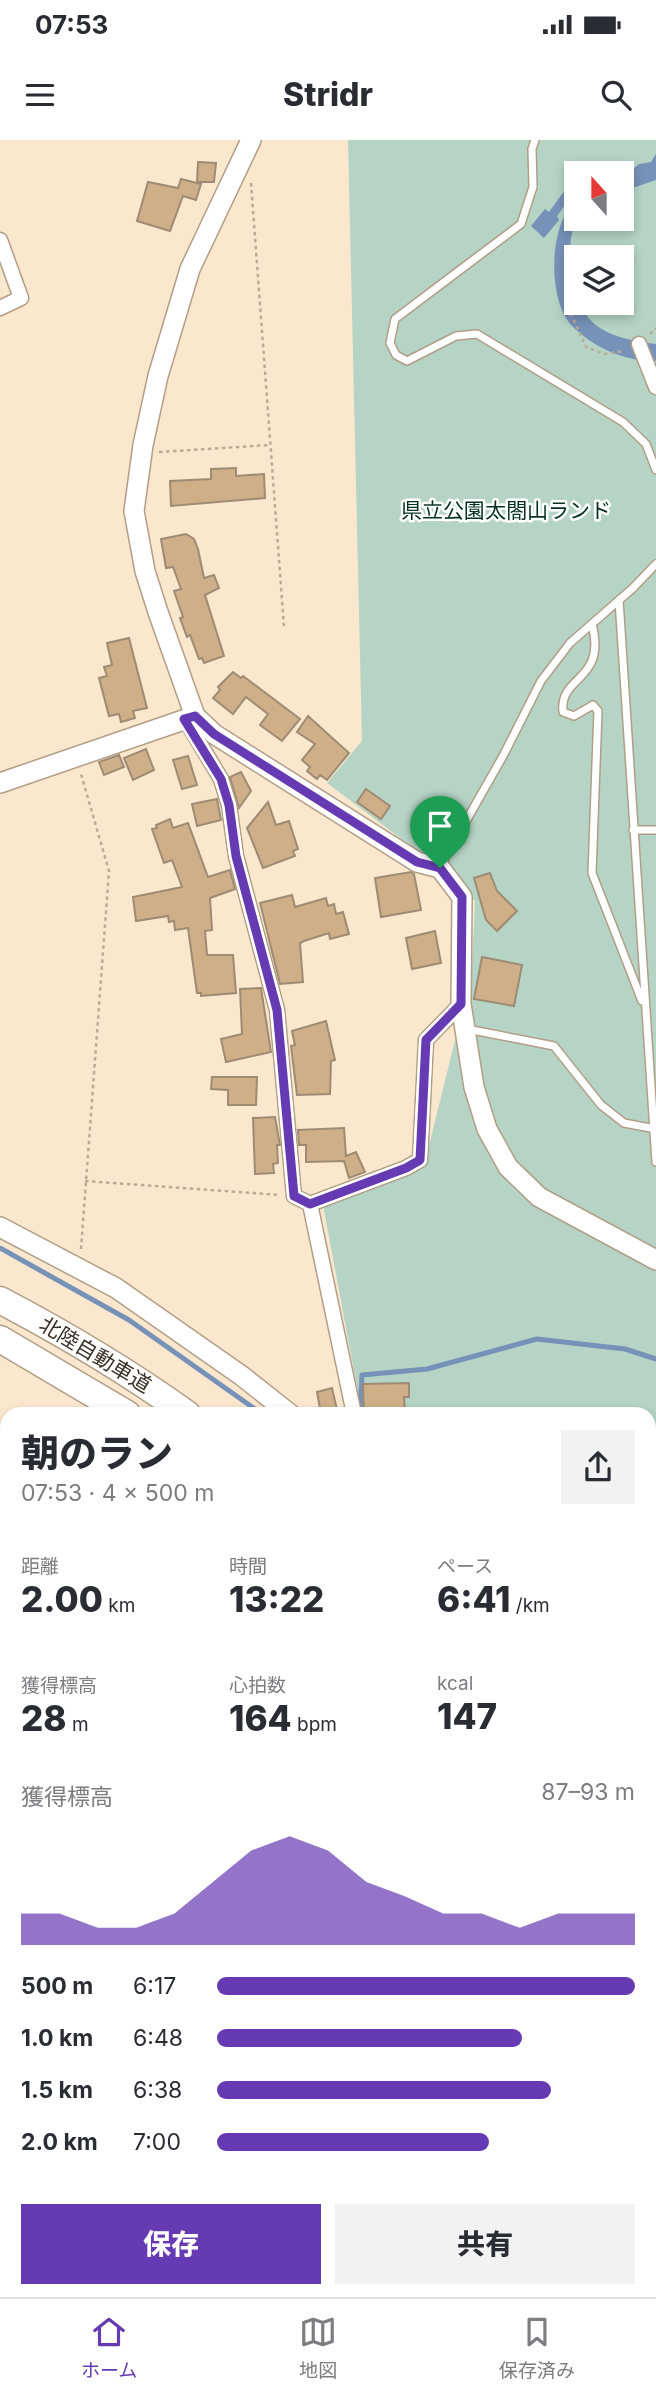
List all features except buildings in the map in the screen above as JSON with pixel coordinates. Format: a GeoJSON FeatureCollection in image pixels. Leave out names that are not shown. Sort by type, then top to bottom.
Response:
{"type":"FeatureCollection","features":[{"type":"Feature","properties":{"kind":"highway","name":"北陸自動車道"},"geometry":{"type":"LineString","coordinates":[[0,1300],[144,1382],[178,1407]]}},
{"type":"Feature","properties":{"kind":"highway","name":"北陸自動車道"},"geometry":{"type":"LineString","coordinates":[[0,1339],[115,1407]]}},
{"type":"Feature","properties":{"kind":"street"},"geometry":{"type":"LineString","coordinates":[[249,143],[190,269],[158,376],[141,453],[134,511],[145,571],[190,718],[221,779],[229,805],[236,856],[277,1010],[294,1196],[310,1204],[406,1168],[420,1160],[426,1040],[461,1004]]}},
{"type":"Feature","properties":{"kind":"street"},"geometry":{"type":"LineString","coordinates":[[0,240],[21,298],[0,308]]}},
{"type":"Feature","properties":{"kind":"street"},"geometry":{"type":"LineString","coordinates":[[639,344],[656,387]]}},
{"type":"Feature","properties":{"kind":"street"},"geometry":{"type":"LineString","coordinates":[[0,783],[77,759],[190,718]]}},
{"type":"Feature","properties":{"kind":"street"},"geometry":{"type":"LineString","coordinates":[[190,718],[417,862],[440,868],[462,897],[461,1004],[474,1087],[487,1129],[508,1167],[539,1197],[656,1260]]}},
{"type":"Feature","properties":{"kind":"street"},"geometry":{"type":"LineString","coordinates":[[310,1204],[353,1407]]}},
{"type":"Feature","properties":{"kind":"street"},"geometry":{"type":"LineString","coordinates":[[0,1227],[116,1288],[242,1376],[281,1407]]}},
{"type":"Feature","properties":{"kind":"lane"},"geometry":{"type":"LineString","coordinates":[[535,140],[531,149],[533,187],[521,224],[395,319],[390,343],[396,355],[407,360],[456,336],[477,334],[623,422],[646,444],[656,470]]}},
{"type":"Feature","properties":{"kind":"lane"},"geometry":{"type":"LineString","coordinates":[[440,868],[503,756],[541,681],[570,643],[656,564]]}},
{"type":"Feature","properties":{"kind":"lane"},"geometry":{"type":"LineString","coordinates":[[619,600],[656,1162]]}},
{"type":"Feature","properties":{"kind":"lane"},"geometry":{"type":"LineString","coordinates":[[592,624],[597,644],[594,662],[564,696],[563,712],[574,716],[593,705],[598,712],[592,873],[644,1008]]}},
{"type":"Feature","properties":{"kind":"lane"},"geometry":{"type":"LineString","coordinates":[[634,830],[656,830]]}},
{"type":"Feature","properties":{"kind":"lane"},"geometry":{"type":"LineString","coordinates":[[466,1028],[554,1046],[601,1105],[624,1123],[654,1128]]}},
{"type":"Feature","properties":{"kind":"path"},"geometry":{"type":"LineString","coordinates":[[249,143],[284,627]]}},
{"type":"Feature","properties":{"kind":"path"},"geometry":{"type":"LineString","coordinates":[[572,315],[586,347],[604,354],[621,353],[639,344],[656,328]]}},
{"type":"Feature","properties":{"kind":"path"},"geometry":{"type":"LineString","coordinates":[[141,453],[270,445]]}},
{"type":"Feature","properties":{"kind":"path"},"geometry":{"type":"LineString","coordinates":[[77,759],[109,871],[79,1270]]}},
{"type":"Feature","properties":{"kind":"path"},"geometry":{"type":"LineString","coordinates":[[85,1181],[294,1196]]}},
{"type":"Feature","properties":{"kind":"green space","name":"県立公園太閤山ランド"},"geometry":{"type":"Polygon","coordinates":[[[348,140],[656,140],[656,1407],[361,1407],[323,1205],[424,1166],[459,1024],[470,1009],[475,901],[440,868],[327,783],[362,741],[348,140]]]}},
{"type":"Feature","properties":{"kind":"water"},"geometry":{"type":"Polygon","coordinates":[[[656,154],[656,180],[634,188],[634,168],[639,164],[651,162],[656,154]]]}},
{"type":"Feature","properties":{"kind":"water"},"geometry":{"type":"Polygon","coordinates":[[[564,191],[564,206],[557,216],[559,220],[544,238],[531,226],[545,209],[549,212],[564,191]]]}},
{"type":"Feature","properties":{"kind":"water"},"geometry":{"type":"Polygon","coordinates":[[[564,218],[564,231],[573,231],[570,245],[564,245],[564,312],[555,282],[554,263],[564,218]]]}},
{"type":"Feature","properties":{"kind":"water"},"geometry":{"type":"Polygon","coordinates":[[[565,315],[587,315],[601,329],[611,334],[656,344],[656,361],[633,359],[612,352],[573,327],[565,315]]]}},
{"type":"Feature","properties":{"kind":"waterway"},"geometry":{"type":"LineString","coordinates":[[0,1248],[129,1320],[252,1407]]}},
{"type":"Feature","properties":{"kind":"waterway"},"geometry":{"type":"LineString","coordinates":[[360,1407],[362,1375],[427,1369],[537,1339],[625,1349],[656,1359]]}},
{"type":"Feature","properties":{"kind":"route"},"geometry":{"type":"LineString","coordinates":[[195,716],[214,734],[364,830],[417,862],[440,868],[462,897],[461,1004],[426,1040],[420,1160],[406,1168],[310,1204],[294,1196],[277,1010],[236,856],[229,805],[221,779],[184,719],[195,716]]}}]}
